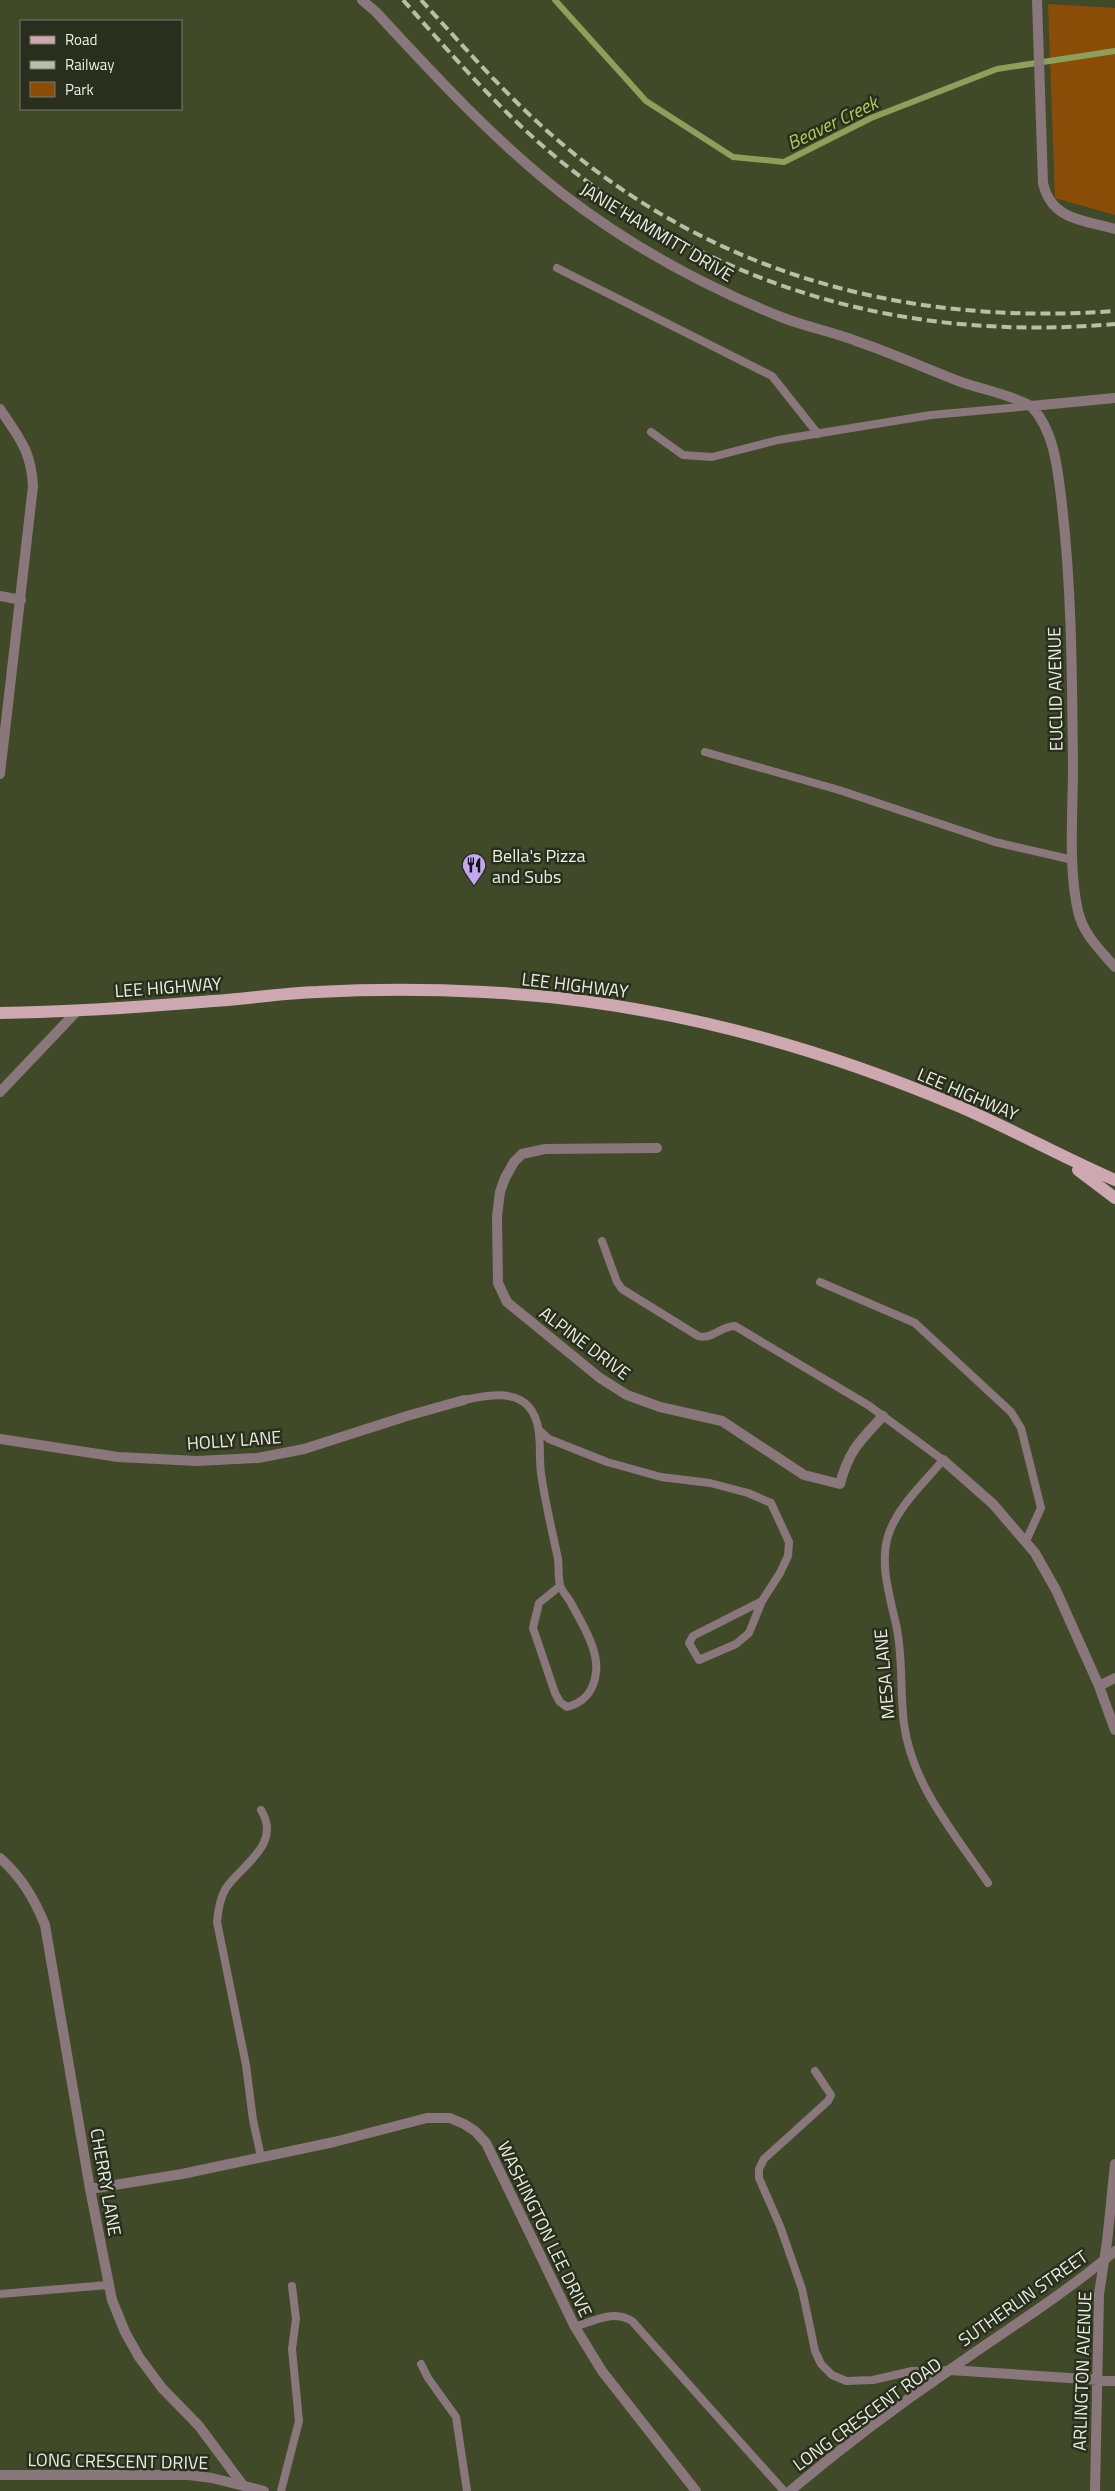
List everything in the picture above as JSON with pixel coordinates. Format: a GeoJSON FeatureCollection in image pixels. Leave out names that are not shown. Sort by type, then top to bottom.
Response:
{"type":"FeatureCollection","features":[{"type":"Feature","properties":{"kind":"main road","name":"LEE HIGHWAY"},"geometry":{"type":"LineString","coordinates":[[0,1012],[78,1010],[314,992],[378,990],[482,992],[560,998],[690,1021],[772,1040],[861,1068],[959,1107],[1062,1158],[1115,1180]]}},
{"type":"Feature","properties":{"kind":"main road"},"geometry":{"type":"LineString","coordinates":[[1062,1158],[1115,1198]]}},
{"type":"Feature","properties":{"kind":"street","name":"JANIE HAMMITT DRIVE"},"geometry":{"type":"LineString","coordinates":[[362,0],[376,12],[504,144],[563,194],[603,223],[692,276],[731,296],[784,318],[860,342],[1031,406],[1115,398]]}},
{"type":"Feature","properties":{"kind":"street"},"geometry":{"type":"LineString","coordinates":[[1036,0],[1043,183],[1046,196],[1053,207],[1062,213],[1115,229]]}},
{"type":"Feature","properties":{"kind":"street","name":"EUCLID AVENUE"},"geometry":{"type":"LineString","coordinates":[[1031,406],[1043,418],[1049,432],[1059,486],[1067,547],[1072,658],[1073,860],[1078,910],[1084,927],[1094,943],[1115,967]]}},
{"type":"Feature","properties":{"kind":"street"},"geometry":{"type":"LineString","coordinates":[[0,409],[26,448],[32,465],[33,486],[0,768]]}},
{"type":"Feature","properties":{"kind":"street"},"geometry":{"type":"LineString","coordinates":[[0,596],[21,600]]}},
{"type":"Feature","properties":{"kind":"street"},"geometry":{"type":"LineString","coordinates":[[0,1092],[78,1010]]}},
{"type":"Feature","properties":{"kind":"street","name":"ALPINE DRIVE"},"geometry":{"type":"LineString","coordinates":[[657,1148],[530,1150],[522,1154],[514,1162],[500,1192],[497,1216],[496,1274],[507,1302],[600,1378],[627,1395],[660,1407],[722,1421],[811,1478],[840,1484],[846,1463],[854,1448],[883,1416]]}},
{"type":"Feature","properties":{"kind":"street","name":"HOLLY LANE"},"geometry":{"type":"LineString","coordinates":[[0,1440],[118,1457],[197,1461],[258,1458],[304,1449],[406,1416],[464,1400]]}},
{"type":"Feature","properties":{"kind":"street"},"geometry":{"type":"LineString","coordinates":[[943,1460],[993,1504],[1026,1541],[1056,1590],[1099,1686],[1115,1730]]}},
{"type":"Feature","properties":{"kind":"street"},"geometry":{"type":"LineString","coordinates":[[1099,1686],[1115,1678]]}},
{"type":"Feature","properties":{"kind":"street","name":"CHERRY LANE"},"geometry":{"type":"LineString","coordinates":[[0,1858],[17,1874],[34,1898],[45,1925],[108,2285],[125,2332],[139,2358],[162,2388],[199,2426],[242,2484]]}},
{"type":"Feature","properties":{"kind":"street","name":"WASHINGTON LEE DRIVE"},"geometry":{"type":"LineString","coordinates":[[90,2189],[182,2174],[334,2142],[427,2118],[450,2118],[464,2124],[475,2131],[486,2143],[575,2327],[602,2372],[696,2491]]}},
{"type":"Feature","properties":{"kind":"street","name":"ARLINGTON AVENUE"},"geometry":{"type":"LineString","coordinates":[[1095,2491],[1099,2294],[1105,2260],[1115,2164]]}},
{"type":"Feature","properties":{"kind":"street","name":"SUTHERLIN STREET"},"geometry":{"type":"LineString","coordinates":[[950,2370],[1079,2282],[1115,2251]]}},
{"type":"Feature","properties":{"kind":"street","name":"LONG CRESCENT ROAD"},"geometry":{"type":"LineString","coordinates":[[790,2491],[832,2456],[950,2370],[1115,2381]]}},
{"type":"Feature","properties":{"kind":"street","name":"LONG CRESCENT DRIVE"},"geometry":{"type":"LineString","coordinates":[[0,2475],[189,2476],[242,2484],[264,2491]]}},
{"type":"Feature","properties":{"kind":"lane"},"geometry":{"type":"LineString","coordinates":[[557,268],[772,376],[818,434]]}},
{"type":"Feature","properties":{"kind":"lane"},"geometry":{"type":"LineString","coordinates":[[651,432],[683,455],[712,457],[778,440],[931,415],[1031,406]]}},
{"type":"Feature","properties":{"kind":"lane"},"geometry":{"type":"LineString","coordinates":[[705,752],[839,790],[995,842],[1073,860]]}},
{"type":"Feature","properties":{"kind":"lane"},"geometry":{"type":"LineString","coordinates":[[602,1241],[617,1282],[630,1294],[698,1336],[710,1337],[729,1326],[735,1326],[868,1404],[943,1460]]}},
{"type":"Feature","properties":{"kind":"lane"},"geometry":{"type":"LineString","coordinates":[[820,1282],[915,1323],[1011,1412],[1021,1428],[1041,1508],[1026,1541]]}},
{"type":"Feature","properties":{"kind":"lane"},"geometry":{"type":"LineString","coordinates":[[464,1400],[483,1396],[512,1396],[523,1401],[530,1408],[540,1431],[540,1470],[560,1569],[560,1586],[572,1604],[593,1651],[596,1670],[592,1692],[576,1704],[567,1707],[560,1702],[556,1693],[533,1628],[538,1603],[560,1586]]}},
{"type":"Feature","properties":{"kind":"lane"},"geometry":{"type":"LineString","coordinates":[[540,1431],[549,1439],[607,1462],[661,1477],[710,1483],[748,1493],[771,1503],[789,1542],[788,1556],[780,1573],[762,1601],[749,1632],[736,1644],[699,1660],[689,1643],[693,1636],[762,1601]]}},
{"type":"Feature","properties":{"kind":"lane","name":"MESA LANE"},"geometry":{"type":"LineString","coordinates":[[943,1460],[895,1519],[888,1537],[885,1557],[891,1605],[897,1631],[907,1742],[929,1796],[988,1883]]}},
{"type":"Feature","properties":{"kind":"lane"},"geometry":{"type":"LineString","coordinates":[[261,1810],[267,1827],[267,1837],[262,1849],[226,1888],[219,1904],[217,1922],[246,2065],[253,2120],[261,2157]]}},
{"type":"Feature","properties":{"kind":"lane"},"geometry":{"type":"LineString","coordinates":[[815,2071],[831,2095],[828,2101],[764,2159],[759,2169],[759,2178],[780,2226],[802,2289],[814,2351],[821,2364],[832,2375],[846,2381],[873,2380],[912,2371],[950,2370]]}},
{"type":"Feature","properties":{"kind":"lane"},"geometry":{"type":"LineString","coordinates":[[0,2294],[108,2285]]}},
{"type":"Feature","properties":{"kind":"lane"},"geometry":{"type":"LineString","coordinates":[[281,2491],[299,2421],[292,2349],[296,2319],[292,2286]]}},
{"type":"Feature","properties":{"kind":"lane"},"geometry":{"type":"LineString","coordinates":[[575,2327],[621,2314],[632,2321],[784,2491]]}},
{"type":"Feature","properties":{"kind":"lane"},"geometry":{"type":"LineString","coordinates":[[421,2364],[428,2378],[456,2416],[467,2491]]}},
{"type":"Feature","properties":{"kind":"green space"},"geometry":{"type":"Polygon","coordinates":[[[1048,4],[1115,8],[1115,215],[1055,198],[1048,4]]]}},
{"type":"Feature","properties":{"kind":"waterway","name":"Beaver Creek"},"geometry":{"type":"LineString","coordinates":[[555,0],[646,101],[733,157],[784,162],[871,118],[997,69],[1115,51]]}},
{"type":"Feature","properties":{"kind":"railway"},"geometry":{"type":"LineString","coordinates":[[403,0],[497,103],[558,159],[620,205],[684,243],[751,274],[820,298],[891,315],[964,324],[1039,327],[1115,324]]}},
{"type":"Feature","properties":{"kind":"railway"},"geometry":{"type":"LineString","coordinates":[[421,0],[506,92],[561,143],[622,189],[686,228],[752,259],[821,283],[892,300],[965,310],[1039,314],[1115,311]]}},
{"type":"Feature","properties":{"kind":"place","name":"Bella's Pizza and Subs"},"geometry":{"type":"Point","coordinates":[474,886]}}]}
